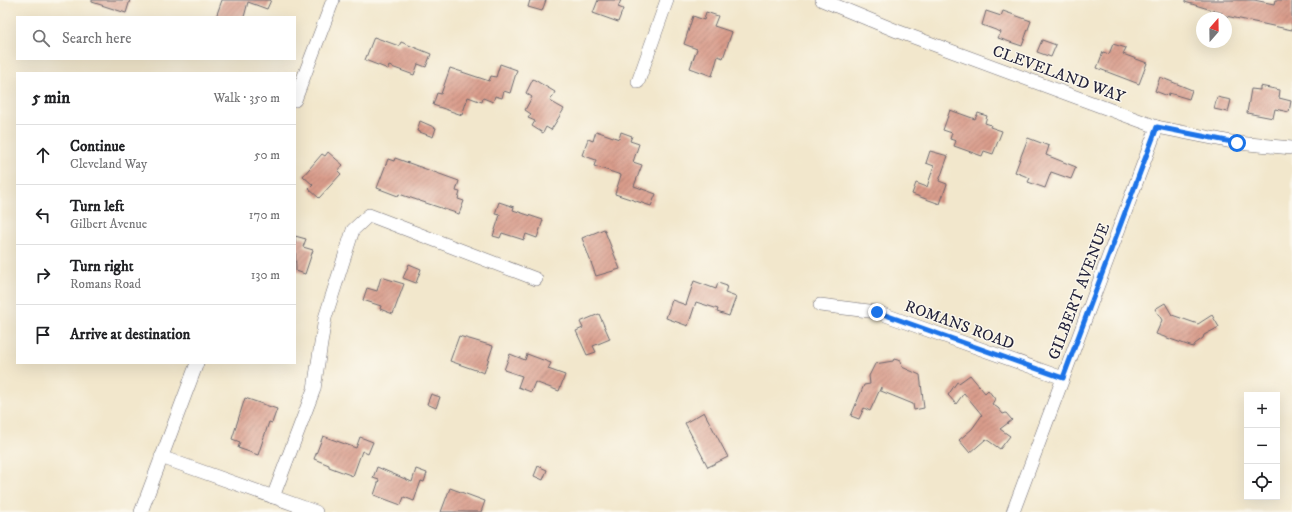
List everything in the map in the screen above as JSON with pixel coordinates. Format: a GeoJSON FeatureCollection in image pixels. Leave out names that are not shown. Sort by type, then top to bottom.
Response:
{"type":"FeatureCollection","features":[{"type":"Feature","properties":{"kind":"street"},"geometry":{"type":"LineString","coordinates":[[296,97],[333,0]]}},
{"type":"Feature","properties":{"kind":"street"},"geometry":{"type":"LineString","coordinates":[[638,82],[667,0]]}},
{"type":"Feature","properties":{"kind":"street","name":"CLEVELAND WAY"},"geometry":{"type":"LineString","coordinates":[[822,0],[897,31],[1157,127],[1237,143],[1292,148]]}},
{"type":"Feature","properties":{"kind":"street","name":"GILBERT AVENUE"},"geometry":{"type":"LineString","coordinates":[[1013,512],[1157,127]]}},
{"type":"Feature","properties":{"kind":"street"},"geometry":{"type":"LineString","coordinates":[[273,497],[314,389],[325,318],[353,230],[369,215],[536,279]]}},
{"type":"Feature","properties":{"kind":"street","name":"ROMANS ROAD"},"geometry":{"type":"LineString","coordinates":[[820,305],[877,312],[1063,378]]}},
{"type":"Feature","properties":{"kind":"street"},"geometry":{"type":"LineString","coordinates":[[141,512],[197,364]]}},
{"type":"Feature","properties":{"kind":"street"},"geometry":{"type":"LineString","coordinates":[[161,457],[316,512]]}},
{"type":"Feature","properties":{"kind":"building"},"geometry":{"type":"Polygon","coordinates":[[[92,0],[130,0],[126,13],[92,2],[92,0]]]}},
{"type":"Feature","properties":{"kind":"building"},"geometry":{"type":"Polygon","coordinates":[[[222,0],[271,0],[267,9],[248,2],[244,16],[216,16],[222,0]]]}},
{"type":"Feature","properties":{"kind":"building"},"geometry":{"type":"Polygon","coordinates":[[[530,0],[546,0],[542,11],[528,7],[530,0]]]}},
{"type":"Feature","properties":{"kind":"building"},"geometry":{"type":"Polygon","coordinates":[[[598,0],[621,0],[618,7],[623,9],[618,22],[593,13],[598,0]]]}},
{"type":"Feature","properties":{"kind":"building"},"geometry":{"type":"Polygon","coordinates":[[[1185,0],[1254,0],[1274,4],[1275,0],[1292,0],[1292,30],[1232,17],[1232,12],[1219,12],[1185,2],[1185,0]]]}},
{"type":"Feature","properties":{"kind":"building"},"geometry":{"type":"Polygon","coordinates":[[[986,11],[1001,16],[1003,11],[1031,21],[1022,46],[998,38],[1001,32],[982,25],[986,11]]]}},
{"type":"Feature","properties":{"kind":"building"},"geometry":{"type":"Polygon","coordinates":[[[706,12],[718,16],[714,26],[732,32],[723,58],[718,56],[712,76],[690,68],[697,49],[684,44],[693,16],[704,20],[706,12]]]}},
{"type":"Feature","properties":{"kind":"building"},"geometry":{"type":"Polygon","coordinates":[[[374,37],[399,46],[401,42],[431,54],[426,67],[418,64],[414,75],[389,66],[388,69],[365,60],[374,37]]]}},
{"type":"Feature","properties":{"kind":"building"},"geometry":{"type":"Polygon","coordinates":[[[1042,40],[1056,45],[1051,57],[1037,52],[1042,40]]]}},
{"type":"Feature","properties":{"kind":"building"},"geometry":{"type":"Polygon","coordinates":[[[1113,44],[1126,48],[1123,54],[1147,63],[1139,84],[1097,68],[1103,52],[1109,54],[1113,44]]]}},
{"type":"Feature","properties":{"kind":"building"},"geometry":{"type":"Polygon","coordinates":[[[500,64],[517,70],[510,93],[504,91],[502,98],[495,96],[493,102],[483,98],[482,102],[468,97],[462,115],[433,105],[437,93],[441,94],[450,68],[489,81],[491,76],[496,77],[500,64]]]}},
{"type":"Feature","properties":{"kind":"building"},"geometry":{"type":"Polygon","coordinates":[[[1160,77],[1192,90],[1189,99],[1169,93],[1168,96],[1155,91],[1160,77]]]}},
{"type":"Feature","properties":{"kind":"building"},"geometry":{"type":"Polygon","coordinates":[[[533,79],[555,92],[550,101],[564,109],[551,130],[546,127],[543,133],[532,126],[535,121],[528,118],[531,114],[525,110],[532,97],[526,93],[533,79]]]}},
{"type":"Feature","properties":{"kind":"building"},"geometry":{"type":"Polygon","coordinates":[[[1260,86],[1280,90],[1279,98],[1291,101],[1289,112],[1275,109],[1273,118],[1247,113],[1251,89],[1260,90],[1260,86]]]}},
{"type":"Feature","properties":{"kind":"building"},"geometry":{"type":"Polygon","coordinates":[[[1217,97],[1231,100],[1228,112],[1214,109],[1217,97]]]}},
{"type":"Feature","properties":{"kind":"building"},"geometry":{"type":"Polygon","coordinates":[[[950,110],[975,119],[978,113],[987,116],[985,123],[991,125],[990,127],[1002,131],[993,154],[984,151],[982,156],[954,146],[956,141],[950,139],[952,133],[943,130],[950,110]]]}},
{"type":"Feature","properties":{"kind":"building"},"geometry":{"type":"Polygon","coordinates":[[[420,121],[436,128],[433,137],[417,131],[420,121]]]}},
{"type":"Feature","properties":{"kind":"building"},"geometry":{"type":"Polygon","coordinates":[[[596,131],[619,139],[621,132],[632,136],[630,141],[639,144],[633,162],[642,165],[634,186],[656,194],[651,206],[615,194],[621,175],[594,166],[596,160],[582,155],[588,139],[593,141],[596,131]]]}},
{"type":"Feature","properties":{"kind":"building"},"geometry":{"type":"Polygon","coordinates":[[[1028,138],[1049,146],[1046,155],[1076,167],[1071,179],[1051,172],[1045,188],[1028,182],[1030,178],[1015,172],[1028,138]]]}},
{"type":"Feature","properties":{"kind":"building"},"geometry":{"type":"Polygon","coordinates":[[[930,151],[948,156],[939,181],[947,184],[940,204],[912,194],[916,183],[927,187],[934,166],[926,163],[930,151]]]}},
{"type":"Feature","properties":{"kind":"building"},"geometry":{"type":"Polygon","coordinates":[[[328,152],[343,165],[338,171],[341,174],[319,198],[309,189],[313,185],[303,176],[322,154],[325,156],[328,152]]]}},
{"type":"Feature","properties":{"kind":"building"},"geometry":{"type":"Polygon","coordinates":[[[395,158],[459,181],[456,191],[460,192],[458,199],[464,201],[459,214],[399,194],[398,196],[377,188],[388,159],[394,161],[395,158]]]}},
{"type":"Feature","properties":{"kind":"building"},"geometry":{"type":"Polygon","coordinates":[[[499,202],[514,207],[513,210],[543,220],[537,238],[526,234],[524,240],[502,233],[500,238],[493,236],[500,215],[495,214],[499,202]]]}},
{"type":"Feature","properties":{"kind":"building"},"geometry":{"type":"Polygon","coordinates":[[[604,229],[620,269],[596,276],[582,238],[604,229]]]}},
{"type":"Feature","properties":{"kind":"building"},"geometry":{"type":"Polygon","coordinates":[[[296,236],[306,239],[303,247],[313,250],[305,274],[296,271],[296,236]]]}},
{"type":"Feature","properties":{"kind":"building"},"geometry":{"type":"Polygon","coordinates":[[[409,264],[421,269],[416,283],[403,278],[409,264]]]}},
{"type":"Feature","properties":{"kind":"building"},"geometry":{"type":"Polygon","coordinates":[[[381,277],[404,284],[393,314],[380,309],[381,306],[363,300],[367,288],[377,291],[381,277]]]}},
{"type":"Feature","properties":{"kind":"building"},"geometry":{"type":"Polygon","coordinates":[[[694,281],[716,289],[718,283],[727,286],[725,293],[736,297],[729,316],[717,312],[718,309],[696,302],[688,326],[666,318],[672,300],[686,305],[694,281]]]}},
{"type":"Feature","properties":{"kind":"building"},"geometry":{"type":"Polygon","coordinates":[[[1165,303],[1172,315],[1198,324],[1212,315],[1219,327],[1204,335],[1203,338],[1193,347],[1156,334],[1162,320],[1155,309],[1165,303]]]}},
{"type":"Feature","properties":{"kind":"building"},"geometry":{"type":"Polygon","coordinates":[[[599,314],[610,339],[593,346],[596,352],[587,355],[576,331],[583,328],[580,322],[599,314]]]}},
{"type":"Feature","properties":{"kind":"building"},"geometry":{"type":"Polygon","coordinates":[[[459,336],[493,346],[484,373],[450,361],[459,336]]]}},
{"type":"Feature","properties":{"kind":"building"},"geometry":{"type":"Polygon","coordinates":[[[510,354],[525,360],[527,354],[551,363],[548,369],[565,375],[559,391],[535,382],[531,392],[518,387],[522,376],[504,370],[510,354]]]}},
{"type":"Feature","properties":{"kind":"building"},"geometry":{"type":"Polygon","coordinates":[[[894,359],[901,361],[902,367],[920,375],[924,408],[914,410],[913,404],[881,391],[881,387],[870,411],[864,408],[859,419],[851,416],[864,385],[870,384],[869,376],[875,364],[893,361],[894,359]]]}},
{"type":"Feature","properties":{"kind":"building"},"geometry":{"type":"Polygon","coordinates":[[[970,375],[985,393],[988,390],[995,399],[992,404],[1003,414],[1006,413],[1012,420],[1000,429],[1010,436],[1000,449],[986,439],[970,453],[959,440],[972,429],[982,415],[964,393],[956,404],[948,395],[957,382],[959,383],[970,375]]]}},
{"type":"Feature","properties":{"kind":"building"},"geometry":{"type":"Polygon","coordinates":[[[431,394],[440,397],[436,408],[427,404],[431,394]]]}},
{"type":"Feature","properties":{"kind":"building"},"geometry":{"type":"Polygon","coordinates":[[[245,398],[277,409],[272,423],[269,422],[258,455],[238,448],[240,442],[232,439],[245,398]]]}},
{"type":"Feature","properties":{"kind":"building"},"geometry":{"type":"Polygon","coordinates":[[[704,412],[728,457],[708,467],[685,423],[704,412]]]}},
{"type":"Feature","properties":{"kind":"building"},"geometry":{"type":"Polygon","coordinates":[[[323,436],[356,448],[360,437],[373,442],[368,454],[362,451],[353,476],[329,467],[329,465],[314,459],[323,436]]]}},
{"type":"Feature","properties":{"kind":"building"},"geometry":{"type":"Polygon","coordinates":[[[538,466],[547,470],[543,480],[534,476],[538,466]]]}},
{"type":"Feature","properties":{"kind":"building"},"geometry":{"type":"Polygon","coordinates":[[[377,467],[412,482],[416,469],[427,473],[424,482],[421,481],[414,501],[404,497],[401,505],[374,495],[379,480],[373,478],[377,467]]]}},
{"type":"Feature","properties":{"kind":"building"},"geometry":{"type":"Polygon","coordinates":[[[450,488],[485,501],[481,512],[441,512],[450,488]]]}},
{"type":"Feature","properties":{"kind":"route"},"geometry":{"type":"LineString","coordinates":[[877,312],[1063,378],[1157,127],[1237,143]]}}]}
